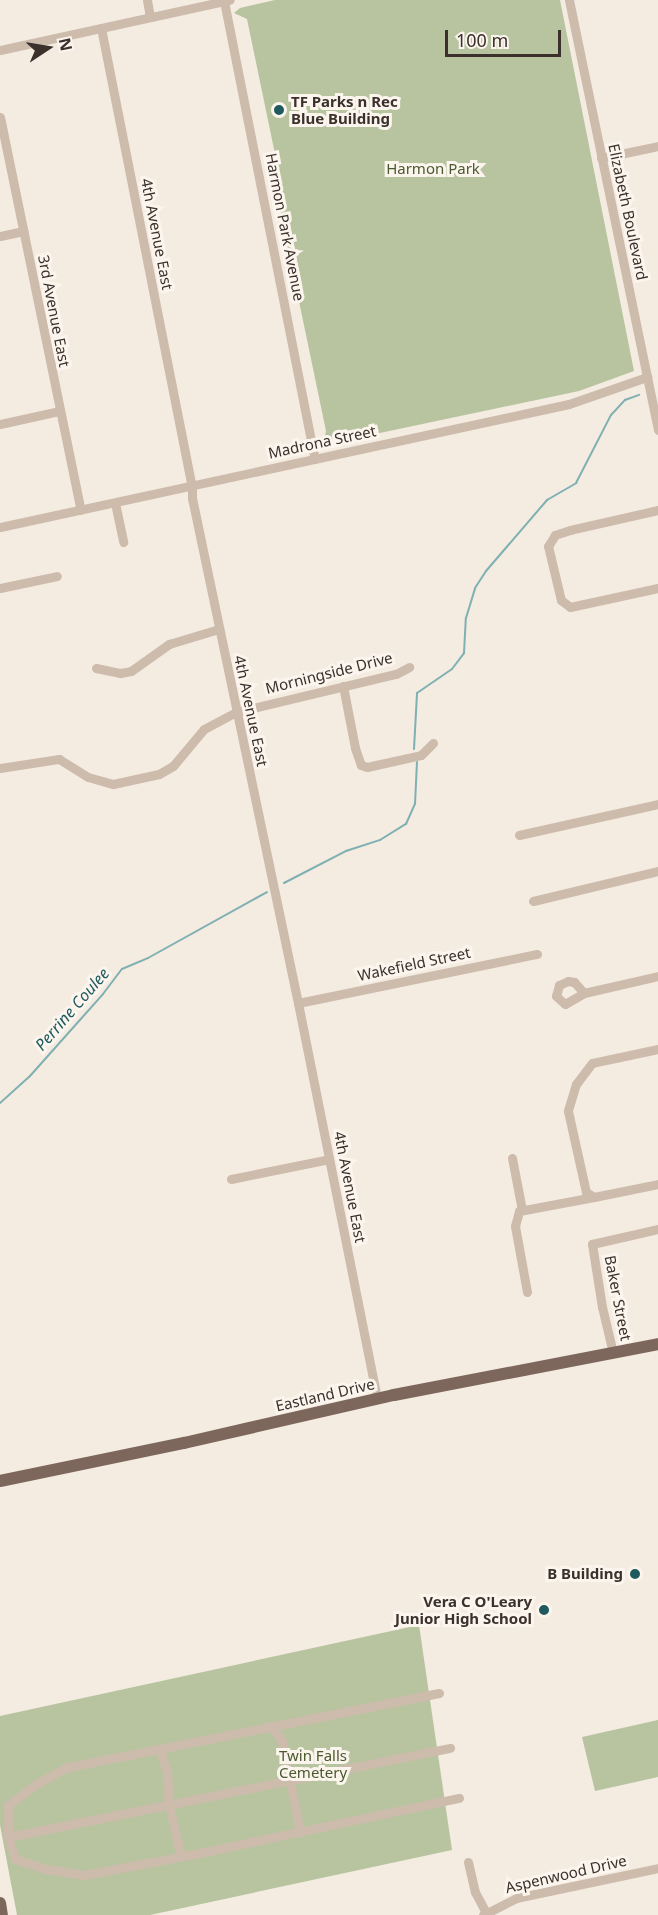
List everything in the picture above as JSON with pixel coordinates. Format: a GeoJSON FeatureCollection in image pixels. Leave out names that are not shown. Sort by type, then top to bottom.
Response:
{"type":"FeatureCollection","features":[{"type":"Feature","properties":{"kind":"main road","name":"Eastland Drive"},"geometry":{"type":"LineString","coordinates":[[0,1481],[173,1446],[377,1399],[658,1344]]}},
{"type":"Feature","properties":{"kind":"main road"},"geometry":{"type":"LineString","coordinates":[[0,1903],[2,1915]]}},
{"type":"Feature","properties":{"kind":"street"},"geometry":{"type":"LineString","coordinates":[[147,0],[150,17]]}},
{"type":"Feature","properties":{"kind":"street","name":"Elizabeth Boulevard"},"geometry":{"type":"LineString","coordinates":[[570,0],[658,430]]}},
{"type":"Feature","properties":{"kind":"street"},"geometry":{"type":"LineString","coordinates":[[0,50],[227,1]]}},
{"type":"Feature","properties":{"kind":"street","name":"Harmon Park Avenue"},"geometry":{"type":"LineString","coordinates":[[227,1],[315,459]]}},
{"type":"Feature","properties":{"kind":"street","name":"4th Avenue East"},"geometry":{"type":"LineString","coordinates":[[101,28],[192,486],[192,498],[298,1003],[377,1399]]}},
{"type":"Feature","properties":{"kind":"street","name":"3rd Avenue East"},"geometry":{"type":"LineString","coordinates":[[0,117],[81,510]]}},
{"type":"Feature","properties":{"kind":"street"},"geometry":{"type":"LineString","coordinates":[[601,158],[658,146]]}},
{"type":"Feature","properties":{"kind":"street"},"geometry":{"type":"LineString","coordinates":[[0,236],[23,231]]}},
{"type":"Feature","properties":{"kind":"street","name":"Madrona Street"},"geometry":{"type":"LineString","coordinates":[[0,527],[569,404],[611,392],[647,377]]}},
{"type":"Feature","properties":{"kind":"street"},"geometry":{"type":"LineString","coordinates":[[0,423],[59,411]]}},
{"type":"Feature","properties":{"kind":"street"},"geometry":{"type":"LineString","coordinates":[[115,503],[123,542]]}},
{"type":"Feature","properties":{"kind":"street"},"geometry":{"type":"LineString","coordinates":[[658,510],[570,530],[555,535],[548,546],[561,600],[570,607],[658,588]]}},
{"type":"Feature","properties":{"kind":"street"},"geometry":{"type":"LineString","coordinates":[[0,588],[57,576]]}},
{"type":"Feature","properties":{"kind":"street"},"geometry":{"type":"LineString","coordinates":[[96,668],[120,673],[131,671],[169,644],[219,629]]}},
{"type":"Feature","properties":{"kind":"street","name":"Morningside Drive"},"geometry":{"type":"LineString","coordinates":[[0,768],[59,759],[88,777],[113,784],[159,774],[173,766],[204,729],[236,712],[396,674],[409,667]]}},
{"type":"Feature","properties":{"kind":"street"},"geometry":{"type":"LineString","coordinates":[[343,686],[355,748],[361,765],[367,767],[421,755],[433,743]]}},
{"type":"Feature","properties":{"kind":"street"},"geometry":{"type":"LineString","coordinates":[[519,835],[658,804]]}},
{"type":"Feature","properties":{"kind":"street"},"geometry":{"type":"LineString","coordinates":[[533,902],[658,871]]}},
{"type":"Feature","properties":{"kind":"street","name":"Wakefield Street"},"geometry":{"type":"LineString","coordinates":[[298,1003],[537,954]]}},
{"type":"Feature","properties":{"kind":"street"},"geometry":{"type":"LineString","coordinates":[[584,993],[658,976]]}},
{"type":"Feature","properties":{"kind":"street"},"geometry":{"type":"LineString","coordinates":[[594,1197],[586,1192],[568,1110],[576,1084],[592,1063],[658,1049]]}},
{"type":"Feature","properties":{"kind":"street"},"geometry":{"type":"LineString","coordinates":[[512,1158],[522,1210]]}},
{"type":"Feature","properties":{"kind":"street"},"geometry":{"type":"LineString","coordinates":[[231,1179],[329,1159]]}},
{"type":"Feature","properties":{"kind":"street"},"geometry":{"type":"LineString","coordinates":[[527,1292],[515,1226],[519,1211],[658,1184]]}},
{"type":"Feature","properties":{"kind":"street","name":"Baker Street"},"geometry":{"type":"LineString","coordinates":[[613,1353],[602,1307],[592,1244],[658,1229]]}},
{"type":"Feature","properties":{"kind":"street"},"geometry":{"type":"LineString","coordinates":[[439,1693],[67,1767],[35,1785],[8,1805],[8,1837],[15,1859],[46,1869],[84,1875],[181,1857],[459,1798]]}},
{"type":"Feature","properties":{"kind":"street"},"geometry":{"type":"LineString","coordinates":[[270,1726],[282,1741],[300,1832]]}},
{"type":"Feature","properties":{"kind":"street"},"geometry":{"type":"LineString","coordinates":[[8,1837],[450,1748]]}},
{"type":"Feature","properties":{"kind":"street"},"geometry":{"type":"LineString","coordinates":[[160,1750],[167,1771],[169,1805],[181,1857]]}},
{"type":"Feature","properties":{"kind":"street"},"geometry":{"type":"LineString","coordinates":[[468,1862],[475,1892],[485,1914]]}},
{"type":"Feature","properties":{"kind":"street","name":"Aspenwood Drive"},"geometry":{"type":"LineString","coordinates":[[485,1914],[516,1898],[658,1869]]}},
{"type":"Feature","properties":{"kind":"green space","name":"Harmon Park"},"geometry":{"type":"Polygon","coordinates":[[[275,0],[560,0],[634,371],[579,391],[323,445],[326,431],[270,162],[275,154],[247,19],[234,13],[240,8],[275,0]]]}},
{"type":"Feature","properties":{"kind":"green space","name":"Twin Falls Cemetery"},"geometry":{"type":"Polygon","coordinates":[[[419,1625],[452,1850],[150,1915],[17,1915],[0,1825],[0,1716],[419,1625]]]}},
{"type":"Feature","properties":{"kind":"green space"},"geometry":{"type":"Polygon","coordinates":[[[658,1720],[658,1777],[595,1791],[582,1737],[658,1720]]]}},
{"type":"Feature","properties":{"kind":"waterway","name":"Perrine Coulee"},"geometry":{"type":"LineString","coordinates":[[414,749],[417,693],[452,669],[464,653],[466,618],[475,588],[486,571],[547,500],[576,483],[611,415],[625,400],[639,395]]}},
{"type":"Feature","properties":{"kind":"waterway","name":"Perrine Coulee"},"geometry":{"type":"LineString","coordinates":[[284,883],[346,851],[380,840],[406,824],[415,804],[417,762]]}},
{"type":"Feature","properties":{"kind":"waterway","name":"Perrine Coulee"},"geometry":{"type":"LineString","coordinates":[[0,1103],[30,1076],[103,994],[122,969],[148,958],[267,892]]}},
{"type":"Feature","properties":{"kind":"place","name":"TF Parks n Rec Blue Building"},"geometry":{"type":"Point","coordinates":[279,110]}},
{"type":"Feature","properties":{"kind":"place","name":"B Building"},"geometry":{"type":"Point","coordinates":[635,1574]}},
{"type":"Feature","properties":{"kind":"place","name":"Vera C O'Leary Junior High School"},"geometry":{"type":"Point","coordinates":[544,1610]}}]}
